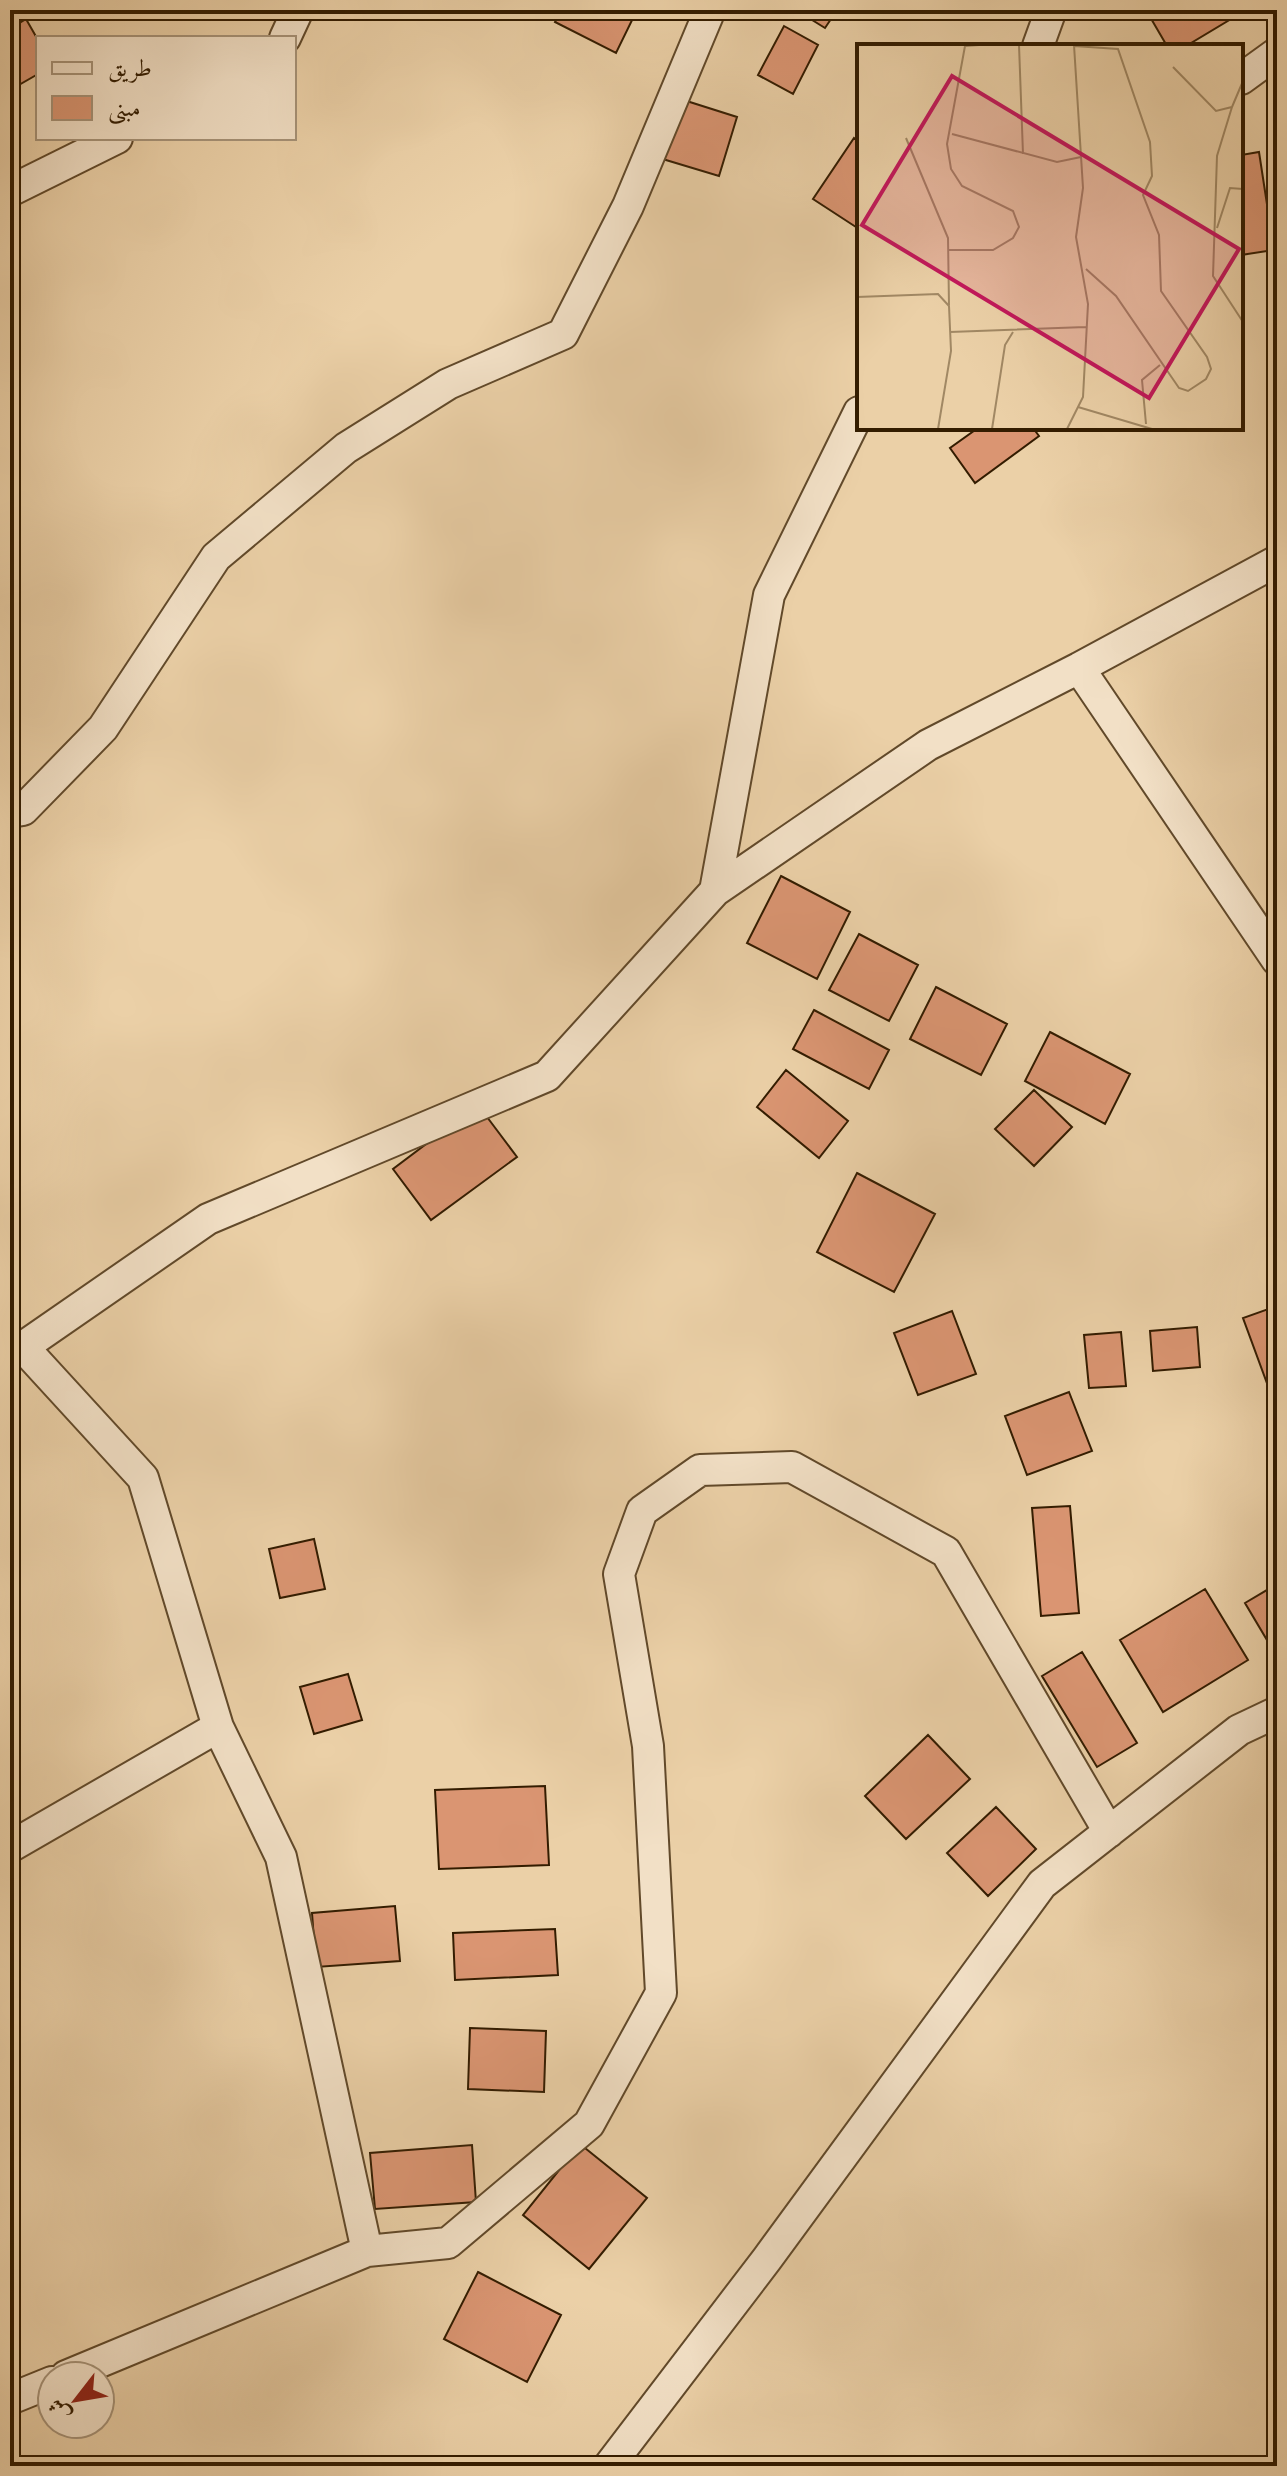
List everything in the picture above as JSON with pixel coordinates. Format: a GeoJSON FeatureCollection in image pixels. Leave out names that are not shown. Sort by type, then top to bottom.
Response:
{"type":"FeatureCollection","features":[{"type":"Feature","properties":{"kind":"street"},"geometry":{"type":"LineString","coordinates":[[286,36],[298,10]]}},
{"type":"Feature","properties":{"kind":"street"},"geometry":{"type":"LineString","coordinates":[[10,812],[23,810],[103,728],[216,557],[346,448],[448,384],[563,334],[628,206],[710,10]]}},
{"type":"Feature","properties":{"kind":"street"},"geometry":{"type":"LineString","coordinates":[[1039,44],[1051,10]]}},
{"type":"Feature","properties":{"kind":"street"},"geometry":{"type":"LineString","coordinates":[[1243,78],[1277,53]]}},
{"type":"Feature","properties":{"kind":"street"},"geometry":{"type":"LineString","coordinates":[[10,191],[113,140]]}},
{"type":"Feature","properties":{"kind":"street"},"geometry":{"type":"LineString","coordinates":[[715,891],[769,595],[857,416]]}},
{"type":"Feature","properties":{"kind":"street"},"geometry":{"type":"LineString","coordinates":[[367,2251],[281,1857],[218,1727],[143,1478],[16,1352],[208,1219],[547,1076],[715,891],[928,745],[1277,561]]}},
{"type":"Feature","properties":{"kind":"street"},"geometry":{"type":"LineString","coordinates":[[1079,668],[1277,960]]}},
{"type":"Feature","properties":{"kind":"street"},"geometry":{"type":"LineString","coordinates":[[105,2360],[367,2251],[448,2243],[589,2124],[661,1993],[648,1746],[619,1574],[642,1511],[700,1470],[792,1467],[946,1552],[1109,1832]]}},
{"type":"Feature","properties":{"kind":"street"},"geometry":{"type":"LineString","coordinates":[[609,2466],[767,2259],[1042,1884],[1239,1730],[1277,1712]]}},
{"type":"Feature","properties":{"kind":"street"},"geometry":{"type":"LineString","coordinates":[[10,1847],[218,1727]]}},
{"type":"Feature","properties":{"kind":"street"},"geometry":{"type":"LineString","coordinates":[[10,2399],[36,2388]]}},
{"type":"Feature","properties":{"kind":"building"},"geometry":{"type":"Polygon","coordinates":[[[561,10],[637,10],[616,53],[555,22],[561,10]]]}},
{"type":"Feature","properties":{"kind":"building"},"geometry":{"type":"Polygon","coordinates":[[[796,10],[837,10],[825,28],[796,10]]]}},
{"type":"Feature","properties":{"kind":"building"},"geometry":{"type":"Polygon","coordinates":[[[1146,10],[1246,10],[1189,44],[1166,44],[1146,10]]]}},
{"type":"Feature","properties":{"kind":"building"},"geometry":{"type":"Polygon","coordinates":[[[26,19],[36,36],[36,75],[10,90],[10,29],[26,19]]]}},
{"type":"Feature","properties":{"kind":"building"},"geometry":{"type":"Polygon","coordinates":[[[784,26],[818,45],[793,94],[758,75],[784,26]]]}},
{"type":"Feature","properties":{"kind":"building"},"geometry":{"type":"Polygon","coordinates":[[[674,97],[737,117],[719,176],[656,157],[674,97]]]}},
{"type":"Feature","properties":{"kind":"building"},"geometry":{"type":"Polygon","coordinates":[[[854,138],[857,140],[857,228],[813,199],[854,138]]]}},
{"type":"Feature","properties":{"kind":"building"},"geometry":{"type":"Polygon","coordinates":[[[1259,152],[1274,250],[1243,255],[1243,155],[1259,152]]]}},
{"type":"Feature","properties":{"kind":"building"},"geometry":{"type":"Polygon","coordinates":[[[975,430],[1034,430],[1039,436],[975,483],[950,448],[975,430]]]}},
{"type":"Feature","properties":{"kind":"building"},"geometry":{"type":"Polygon","coordinates":[[[781,876],[850,912],[817,979],[747,943],[781,876]]]}},
{"type":"Feature","properties":{"kind":"building"},"geometry":{"type":"Polygon","coordinates":[[[859,934],[918,965],[889,1021],[829,990],[859,934]]]}},
{"type":"Feature","properties":{"kind":"building"},"geometry":{"type":"Polygon","coordinates":[[[936,987],[1007,1024],[981,1075],[910,1039],[936,987]]]}},
{"type":"Feature","properties":{"kind":"building"},"geometry":{"type":"Polygon","coordinates":[[[814,1010],[889,1050],[869,1089],[793,1049],[814,1010]]]}},
{"type":"Feature","properties":{"kind":"building"},"geometry":{"type":"Polygon","coordinates":[[[1050,1032],[1130,1074],[1105,1124],[1025,1081],[1050,1032]]]}},
{"type":"Feature","properties":{"kind":"building"},"geometry":{"type":"Polygon","coordinates":[[[786,1070],[848,1121],[819,1158],[757,1107],[786,1070]]]}},
{"type":"Feature","properties":{"kind":"building"},"geometry":{"type":"Polygon","coordinates":[[[1034,1090],[1072,1127],[1034,1166],[995,1129],[1034,1090]]]}},
{"type":"Feature","properties":{"kind":"building"},"geometry":{"type":"Polygon","coordinates":[[[478,1105],[517,1157],[431,1220],[393,1169],[478,1105]]]}},
{"type":"Feature","properties":{"kind":"building"},"geometry":{"type":"Polygon","coordinates":[[[857,1173],[935,1214],[894,1292],[817,1252],[857,1173]]]}},
{"type":"Feature","properties":{"kind":"building"},"geometry":{"type":"Polygon","coordinates":[[[1277,1306],[1277,1383],[1268,1386],[1243,1318],[1277,1306]]]}},
{"type":"Feature","properties":{"kind":"building"},"geometry":{"type":"Polygon","coordinates":[[[952,1311],[976,1374],[918,1395],[894,1333],[952,1311]]]}},
{"type":"Feature","properties":{"kind":"building"},"geometry":{"type":"Polygon","coordinates":[[[1197,1327],[1200,1367],[1153,1371],[1150,1331],[1197,1327]]]}},
{"type":"Feature","properties":{"kind":"building"},"geometry":{"type":"Polygon","coordinates":[[[1121,1332],[1126,1386],[1089,1388],[1084,1335],[1121,1332]]]}},
{"type":"Feature","properties":{"kind":"building"},"geometry":{"type":"Polygon","coordinates":[[[1069,1392],[1092,1451],[1027,1475],[1005,1416],[1069,1392]]]}},
{"type":"Feature","properties":{"kind":"building"},"geometry":{"type":"Polygon","coordinates":[[[1070,1506],[1079,1613],[1041,1616],[1032,1508],[1070,1506]]]}},
{"type":"Feature","properties":{"kind":"building"},"geometry":{"type":"Polygon","coordinates":[[[314,1539],[325,1589],[280,1598],[269,1549],[314,1539]]]}},
{"type":"Feature","properties":{"kind":"building"},"geometry":{"type":"Polygon","coordinates":[[[1277,1584],[1277,1657],[1245,1603],[1277,1584]]]}},
{"type":"Feature","properties":{"kind":"building"},"geometry":{"type":"Polygon","coordinates":[[[1205,1589],[1248,1660],[1163,1712],[1120,1640],[1205,1589]]]}},
{"type":"Feature","properties":{"kind":"building"},"geometry":{"type":"Polygon","coordinates":[[[1082,1652],[1137,1743],[1097,1767],[1042,1676],[1082,1652]]]}},
{"type":"Feature","properties":{"kind":"building"},"geometry":{"type":"Polygon","coordinates":[[[348,1674],[362,1720],[314,1734],[300,1687],[348,1674]]]}},
{"type":"Feature","properties":{"kind":"building"},"geometry":{"type":"Polygon","coordinates":[[[928,1735],[970,1779],[906,1839],[865,1796],[928,1735]]]}},
{"type":"Feature","properties":{"kind":"building"},"geometry":{"type":"Polygon","coordinates":[[[545,1786],[549,1865],[439,1869],[435,1790],[545,1786]]]}},
{"type":"Feature","properties":{"kind":"building"},"geometry":{"type":"Polygon","coordinates":[[[996,1807],[1036,1849],[988,1896],[947,1853],[996,1807]]]}},
{"type":"Feature","properties":{"kind":"building"},"geometry":{"type":"Polygon","coordinates":[[[395,1906],[400,1961],[316,1967],[312,1913],[395,1906]]]}},
{"type":"Feature","properties":{"kind":"building"},"geometry":{"type":"Polygon","coordinates":[[[555,1929],[558,1975],[455,1980],[453,1933],[555,1929]]]}},
{"type":"Feature","properties":{"kind":"building"},"geometry":{"type":"Polygon","coordinates":[[[470,2028],[546,2031],[544,2092],[468,2089],[470,2028]]]}},
{"type":"Feature","properties":{"kind":"building"},"geometry":{"type":"Polygon","coordinates":[[[580,2144],[647,2198],[589,2269],[523,2215],[580,2144]]]}},
{"type":"Feature","properties":{"kind":"building"},"geometry":{"type":"Polygon","coordinates":[[[472,2145],[476,2202],[375,2209],[370,2153],[472,2145]]]}},
{"type":"Feature","properties":{"kind":"building"},"geometry":{"type":"Polygon","coordinates":[[[478,2272],[561,2315],[527,2382],[444,2339],[478,2272]]]}}]}
